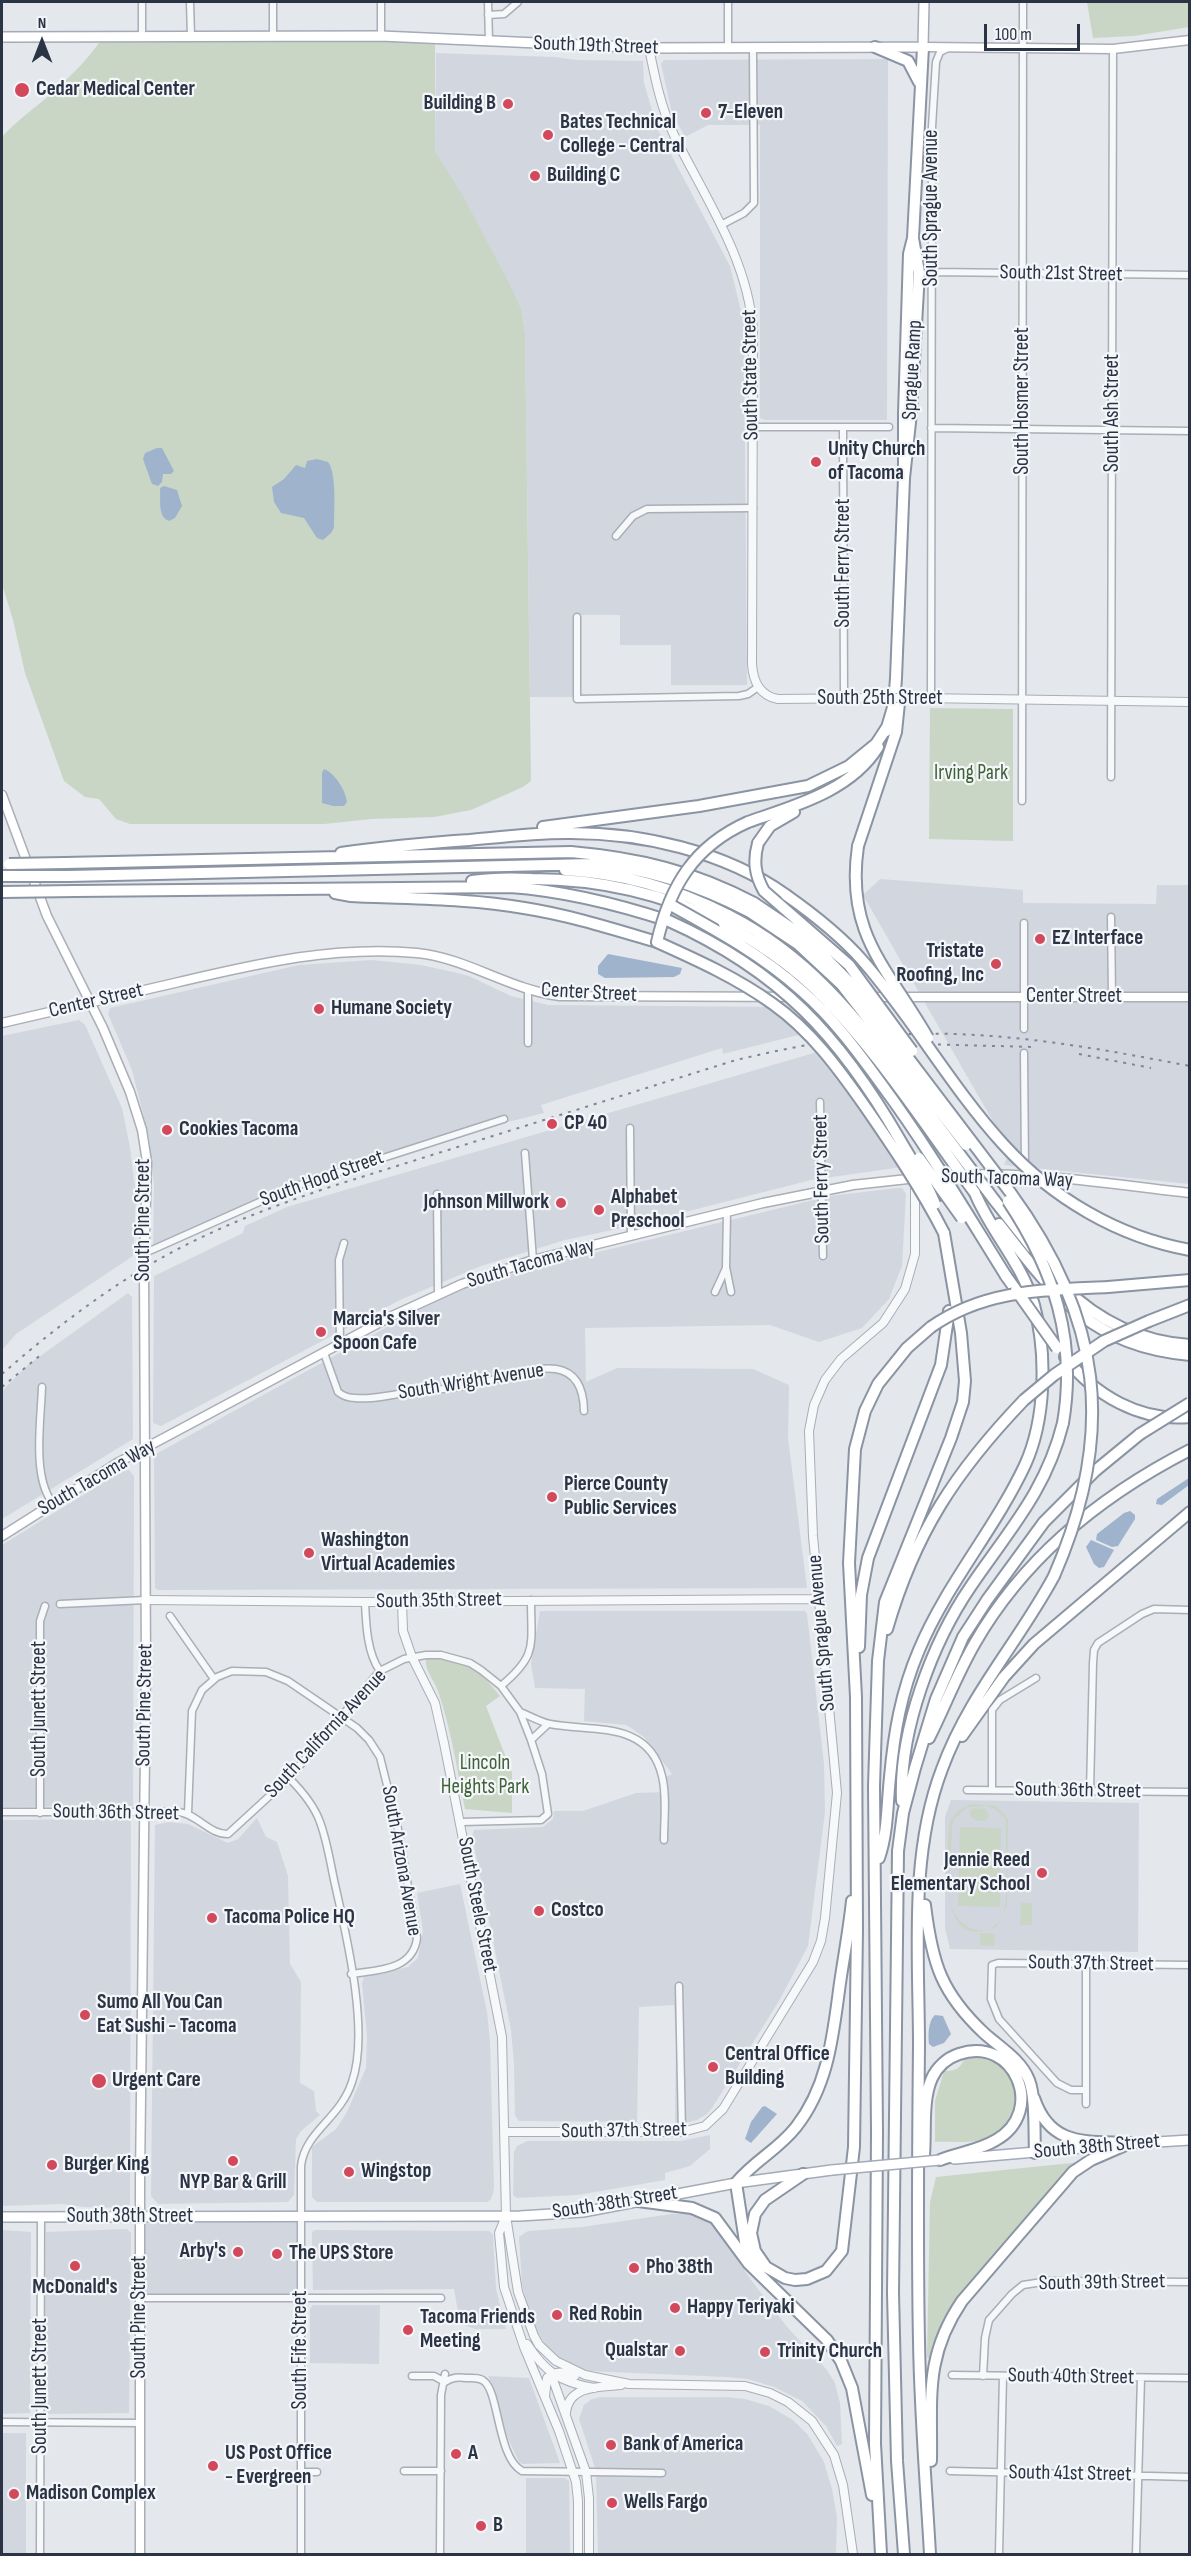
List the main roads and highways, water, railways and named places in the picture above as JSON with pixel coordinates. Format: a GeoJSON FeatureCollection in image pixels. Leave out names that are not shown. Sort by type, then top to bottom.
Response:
{"type":"FeatureCollection","features":[{"type":"Feature","properties":{"kind":"highway"},"geometry":{"type":"LineString","coordinates":[[875,47],[908,61],[915,71],[921,90]]}},
{"type":"Feature","properties":{"kind":"highway","name":"Sprague Ramp"},"geometry":{"type":"LineString","coordinates":[[896,678],[904,478],[909,254],[913,238],[923,47]]}},
{"type":"Feature","properties":{"kind":"highway"},"geometry":{"type":"LineString","coordinates":[[896,678],[889,724],[875,751],[852,782],[837,792],[775,822],[766,830],[758,843],[754,862],[764,891],[818,935],[862,979],[932,1080],[938,1095]]}},
{"type":"Feature","properties":{"kind":"highway"},"geometry":{"type":"LineString","coordinates":[[896,678],[899,706],[896,732],[858,846],[854,882],[856,899],[868,943],[953,1080]]}},
{"type":"Feature","properties":{"kind":"highway"},"geometry":{"type":"LineString","coordinates":[[308,857],[699,806],[808,786],[849,766],[876,744],[889,724]]}},
{"type":"Feature","properties":{"kind":"highway"},"geometry":{"type":"LineString","coordinates":[[657,942],[669,904],[689,865],[702,851],[723,834],[748,822],[836,788],[860,769]]}},
{"type":"Feature","properties":{"kind":"highway"},"geometry":{"type":"LineString","coordinates":[[429,843],[564,832],[632,837],[672,846],[731,865],[786,895],[820,921],[862,960],[1003,1144],[1044,1183],[1070,1201],[1128,1232],[1149,1241],[1190,1250]]}},
{"type":"Feature","properties":{"kind":"highway"},"geometry":{"type":"LineString","coordinates":[[4,864],[571,852],[618,856],[641,860],[722,887],[798,944],[849,994],[1013,1209],[1048,1275],[1060,1308],[1068,1381],[1063,1423],[1041,1485],[963,1599],[926,1677],[908,1742],[902,1785],[903,1813]]}},
{"type":"Feature","properties":{"kind":"highway"},"geometry":{"type":"LineString","coordinates":[[2,876],[446,868],[560,863],[619,866],[684,882],[752,908],[794,930],[819,951],[849,982],[938,1095],[1047,1246],[1072,1301],[1088,1365],[1092,1414],[1089,1468],[1078,1514],[1054,1575],[1040,1602],[973,1701],[942,1769],[926,1834],[921,1881],[919,2344],[930,2554]]}},
{"type":"Feature","properties":{"kind":"highway"},"geometry":{"type":"LineString","coordinates":[[446,868],[573,870],[616,876],[662,887],[726,919],[782,960],[843,1017],[1035,1270],[1072,1309],[1118,1337],[1149,1349],[1190,1355]]}},
{"type":"Feature","properties":{"kind":"highway"},"geometry":{"type":"LineString","coordinates":[[442,886],[490,878],[558,879],[600,883],[683,904],[756,930],[787,952],[832,990],[863,1026],[1055,1277],[1083,1305],[1134,1334],[1160,1341],[1190,1345]]}},
{"type":"Feature","properties":{"kind":"highway"},"geometry":{"type":"LineString","coordinates":[[2,892],[510,887],[556,891],[615,904],[669,921],[726,950],[785,991],[808,1013],[840,1049],[1076,1371],[1108,1398],[1141,1412],[1190,1417]]}},
{"type":"Feature","properties":{"kind":"highway"},"geometry":{"type":"LineString","coordinates":[[317,889],[351,896],[471,902],[549,913],[657,942],[743,984],[776,1006],[834,1063],[899,1154],[944,1233]]}},
{"type":"Feature","properties":{"kind":"highway"},"geometry":{"type":"LineString","coordinates":[[669,904],[728,936],[773,967],[830,1018],[898,1107],[1005,1276]]}},
{"type":"Feature","properties":{"kind":"highway"},"geometry":{"type":"LineString","coordinates":[[881,1107],[925,1181],[939,1213],[963,1355],[963,1402],[951,1438],[885,1602],[878,1661],[875,1737],[875,2444],[881,2554]]}},
{"type":"Feature","properties":{"kind":"highway"},"geometry":{"type":"LineString","coordinates":[[876,1866],[885,1839],[895,1725],[909,1677],[933,1619],[1026,1463],[1038,1420],[1042,1393],[1040,1333],[1034,1305],[1020,1270],[975,1193]]}},
{"type":"Feature","properties":{"kind":"highway"},"geometry":{"type":"LineString","coordinates":[[803,2174],[765,2200],[752,2223],[752,2242],[760,2261],[776,2274],[795,2280],[817,2276],[833,2265],[842,2251],[856,2108],[856,1697],[849,1563],[853,1462],[865,1412],[886,1371],[906,1348],[932,1327],[975,1303],[1011,1293],[1190,1280]]}},
{"type":"Feature","properties":{"kind":"highway"},"geometry":{"type":"LineString","coordinates":[[856,1697],[861,1595],[867,1565],[941,1365],[953,1293]]}},
{"type":"Feature","properties":{"kind":"highway"},"geometry":{"type":"LineString","coordinates":[[878,1661],[898,1596],[924,1531],[939,1503],[975,1453],[1024,1400],[1054,1375],[1104,1341],[1190,1305]]}},
{"type":"Feature","properties":{"kind":"highway"},"geometry":{"type":"LineString","coordinates":[[904,2554],[897,2461],[893,2293],[898,1851],[903,1813],[936,1699],[963,1637],[987,1600],[1044,1522],[1095,1471],[1140,1434],[1190,1403]]}},
{"type":"Feature","properties":{"kind":"highway"},"geometry":{"type":"LineString","coordinates":[[915,1768],[976,1641],[1008,1594],[1025,1574],[1062,1535],[1095,1508],[1135,1480],[1190,1450]]}},
{"type":"Feature","properties":{"kind":"highway"},"geometry":{"type":"LineString","coordinates":[[942,1769],[982,1706],[1019,1659],[1190,1512]]}},
{"type":"Feature","properties":{"kind":"highway"},"geometry":{"type":"LineString","coordinates":[[759,2273],[746,2248],[736,2183],[750,2166],[772,2151],[797,2126],[812,2104],[825,2071],[832,2041],[851,1907],[857,1820]]}},
{"type":"Feature","properties":{"kind":"highway"},"geometry":{"type":"LineString","coordinates":[[921,1881],[929,1941],[941,1979],[969,2017],[1019,2064],[1049,2127],[1083,2140],[1130,2143]]}},
{"type":"Feature","properties":{"kind":"highway"},"geometry":{"type":"LineString","coordinates":[[918,2254],[928,2093],[932,2078],[948,2059],[966,2052],[985,2052],[1004,2061],[1017,2077],[1022,2092],[1021,2107],[1013,2125],[990,2143],[939,2160]]}},
{"type":"Feature","properties":{"kind":"highway"},"geometry":{"type":"LineString","coordinates":[[1030,2083],[1035,2153]]}},
{"type":"Feature","properties":{"kind":"highway"},"geometry":{"type":"LineString","coordinates":[[930,2554],[933,2371],[934,2358],[943,2332],[962,2301],[1062,2183],[1083,2164],[1130,2143]]}},
{"type":"Feature","properties":{"kind":"highway"},"geometry":{"type":"LineString","coordinates":[[638,2201],[692,2208],[710,2215],[719,2222],[759,2273],[820,2332],[841,2361],[852,2388],[879,2530]]}},
{"type":"Feature","properties":{"kind":"main road"},"geometry":{"type":"LineString","coordinates":[[923,47],[924,2]]}},
{"type":"Feature","properties":{"kind":"main road","name":"South 19th Street"},"geometry":{"type":"LineString","coordinates":[[2,37],[381,36],[649,48],[753,49],[923,47],[1113,49],[1190,40]]}},
{"type":"Feature","properties":{"kind":"main road","name":"South Pine Street"},"geometry":{"type":"LineString","coordinates":[[2,795],[47,916],[91,1002],[127,1083],[142,1130],[147,1162],[140,2554]]}},
{"type":"Feature","properties":{"kind":"main road","name":"Center Street"},"geometry":{"type":"LineString","coordinates":[[2,1023],[260,964],[319,955],[382,952],[418,953],[445,959],[528,990],[560,996],[1190,997]]}},
{"type":"Feature","properties":{"kind":"main road","name":"South Tacoma Way"},"geometry":{"type":"LineString","coordinates":[[2,1536],[52,1502],[145,1449],[340,1344],[438,1294],[532,1260],[821,1190],[915,1178],[972,1174],[1025,1176],[1190,1193]]}},
{"type":"Feature","properties":{"kind":"main road","name":"South 38th Street"},"geometry":{"type":"LineString","coordinates":[[2,2217],[506,2216],[583,2212],[736,2183],[832,2170],[1130,2143],[1190,2140]]}},
{"type":"Feature","properties":{"kind":"water"},"geometry":{"type":"Polygon","coordinates":[[[162,448],[174,471],[171,474],[163,474],[162,482],[158,486],[152,484],[143,459],[145,453],[162,448]]]}},
{"type":"Feature","properties":{"kind":"water"},"geometry":{"type":"Polygon","coordinates":[[[317,459],[328,462],[334,483],[334,528],[323,540],[317,538],[304,518],[281,513],[274,502],[272,487],[284,479],[296,465],[305,468],[307,461],[317,459]]]}},
{"type":"Feature","properties":{"kind":"water"},"geometry":{"type":"Polygon","coordinates":[[[164,486],[177,490],[182,506],[175,518],[169,521],[165,519],[160,507],[160,488],[164,486]]]}},
{"type":"Feature","properties":{"kind":"water"},"geometry":{"type":"Polygon","coordinates":[[[324,769],[336,778],[342,788],[347,802],[344,806],[322,803],[324,769]]]}},
{"type":"Feature","properties":{"kind":"water"},"geometry":{"type":"Polygon","coordinates":[[[608,954],[682,968],[680,974],[674,977],[605,978],[598,974],[598,966],[608,954]]]}},
{"type":"Feature","properties":{"kind":"water"},"geometry":{"type":"Polygon","coordinates":[[[1189,1478],[1189,1485],[1162,1505],[1156,1504],[1157,1499],[1189,1478]]]}},
{"type":"Feature","properties":{"kind":"water"},"geometry":{"type":"Polygon","coordinates":[[[1130,1511],[1135,1515],[1135,1519],[1118,1546],[1112,1547],[1096,1540],[1097,1534],[1130,1511]]]}},
{"type":"Feature","properties":{"kind":"water"},"geometry":{"type":"Polygon","coordinates":[[[1091,1540],[1114,1550],[1104,1567],[1099,1568],[1094,1564],[1086,1547],[1091,1540]]]}},
{"type":"Feature","properties":{"kind":"water"},"geometry":{"type":"Polygon","coordinates":[[[935,2015],[943,2016],[951,2034],[944,2043],[933,2047],[929,2044],[929,2032],[935,2015]]]}},
{"type":"Feature","properties":{"kind":"water"},"geometry":{"type":"Polygon","coordinates":[[[765,2106],[777,2114],[751,2143],[745,2139],[751,2122],[765,2106]]]}},
{"type":"Feature","properties":{"kind":"railway"},"geometry":{"type":"LineString","coordinates":[[2,1374],[65,1322],[133,1275],[180,1248],[237,1221],[336,1185],[736,1060],[843,1039],[887,1035],[944,1034],[1050,1042],[1190,1066]]}},
{"type":"Feature","properties":{"kind":"railway"},"geometry":{"type":"LineString","coordinates":[[884,1043],[1034,1047]]}},
{"type":"Feature","properties":{"kind":"railway"},"geometry":{"type":"LineString","coordinates":[[1079,1054],[1151,1068]]}},
{"type":"Feature","properties":{"kind":"railway"},"geometry":{"type":"LineString","coordinates":[[2,1387],[43,1353]]}},
{"type":"Feature","properties":{"kind":"place","name":"Cedar Medical Center"},"geometry":{"type":"Point","coordinates":[22,90]}},
{"type":"Feature","properties":{"kind":"place","name":"Building B"},"geometry":{"type":"Point","coordinates":[508,104]}},
{"type":"Feature","properties":{"kind":"place","name":"7-Eleven"},"geometry":{"type":"Point","coordinates":[706,113]}},
{"type":"Feature","properties":{"kind":"place","name":"Bates Technical College - Central"},"geometry":{"type":"Point","coordinates":[548,135]}},
{"type":"Feature","properties":{"kind":"place","name":"Building C"},"geometry":{"type":"Point","coordinates":[535,176]}},
{"type":"Feature","properties":{"kind":"place","name":"Unity Church of Tacoma"},"geometry":{"type":"Point","coordinates":[816,462]}},
{"type":"Feature","properties":{"kind":"place","name":"EZ Interface"},"geometry":{"type":"Point","coordinates":[1040,939]}},
{"type":"Feature","properties":{"kind":"place","name":"Tristate Roofing, Inc"},"geometry":{"type":"Point","coordinates":[996,964]}},
{"type":"Feature","properties":{"kind":"place","name":"Humane Society"},"geometry":{"type":"Point","coordinates":[319,1009]}},
{"type":"Feature","properties":{"kind":"place","name":"CP 40"},"geometry":{"type":"Point","coordinates":[552,1124]}},
{"type":"Feature","properties":{"kind":"place","name":"Cookies Tacoma"},"geometry":{"type":"Point","coordinates":[167,1130]}},
{"type":"Feature","properties":{"kind":"place","name":"Johnson Millwork"},"geometry":{"type":"Point","coordinates":[561,1203]}},
{"type":"Feature","properties":{"kind":"place","name":"Alphabet Preschool"},"geometry":{"type":"Point","coordinates":[599,1210]}},
{"type":"Feature","properties":{"kind":"place","name":"Marcia's Silver Spoon Cafe"},"geometry":{"type":"Point","coordinates":[321,1332]}},
{"type":"Feature","properties":{"kind":"place","name":"Pierce County Public Services"},"geometry":{"type":"Point","coordinates":[552,1497]}},
{"type":"Feature","properties":{"kind":"place","name":"Washington Virtual Academies"},"geometry":{"type":"Point","coordinates":[309,1553]}},
{"type":"Feature","properties":{"kind":"place","name":"Jennie Reed Elementary School"},"geometry":{"type":"Point","coordinates":[1042,1873]}},
{"type":"Feature","properties":{"kind":"place","name":"Costco"},"geometry":{"type":"Point","coordinates":[539,1911]}},
{"type":"Feature","properties":{"kind":"place","name":"Tacoma Police HQ"},"geometry":{"type":"Point","coordinates":[212,1918]}},
{"type":"Feature","properties":{"kind":"place","name":"Sumo All You Can Eat Sushi - Tacoma"},"geometry":{"type":"Point","coordinates":[85,2015]}},
{"type":"Feature","properties":{"kind":"place","name":"Central Office Building"},"geometry":{"type":"Point","coordinates":[713,2067]}},
{"type":"Feature","properties":{"kind":"place","name":"Urgent Care"},"geometry":{"type":"Point","coordinates":[99,2081]}},
{"type":"Feature","properties":{"kind":"place","name":"NYP Bar & Grill"},"geometry":{"type":"Point","coordinates":[233,2161]}},
{"type":"Feature","properties":{"kind":"place","name":"Burger King"},"geometry":{"type":"Point","coordinates":[52,2165]}},
{"type":"Feature","properties":{"kind":"place","name":"Wingstop"},"geometry":{"type":"Point","coordinates":[349,2172]}},
{"type":"Feature","properties":{"kind":"place","name":"Arby's"},"geometry":{"type":"Point","coordinates":[238,2252]}},
{"type":"Feature","properties":{"kind":"place","name":"The UPS Store"},"geometry":{"type":"Point","coordinates":[277,2254]}},
{"type":"Feature","properties":{"kind":"place","name":"McDonald's"},"geometry":{"type":"Point","coordinates":[75,2266]}},
{"type":"Feature","properties":{"kind":"place","name":"Pho 38th"},"geometry":{"type":"Point","coordinates":[634,2268]}},
{"type":"Feature","properties":{"kind":"place","name":"Happy Teriyaki"},"geometry":{"type":"Point","coordinates":[675,2308]}},
{"type":"Feature","properties":{"kind":"place","name":"Red Robin"},"geometry":{"type":"Point","coordinates":[557,2315]}},
{"type":"Feature","properties":{"kind":"place","name":"Tacoma Friends Meeting"},"geometry":{"type":"Point","coordinates":[408,2330]}},
{"type":"Feature","properties":{"kind":"place","name":"Qualstar"},"geometry":{"type":"Point","coordinates":[680,2351]}},
{"type":"Feature","properties":{"kind":"place","name":"Trinity Church"},"geometry":{"type":"Point","coordinates":[765,2352]}},
{"type":"Feature","properties":{"kind":"place","name":"Bank of America"},"geometry":{"type":"Point","coordinates":[611,2445]}},
{"type":"Feature","properties":{"kind":"place","name":"A"},"geometry":{"type":"Point","coordinates":[456,2454]}},
{"type":"Feature","properties":{"kind":"place","name":"US Post Office - Evergreen"},"geometry":{"type":"Point","coordinates":[213,2466]}},
{"type":"Feature","properties":{"kind":"place","name":"Madison Complex"},"geometry":{"type":"Point","coordinates":[14,2494]}},
{"type":"Feature","properties":{"kind":"place","name":"Wells Fargo"},"geometry":{"type":"Point","coordinates":[612,2503]}},
{"type":"Feature","properties":{"kind":"place","name":"B"},"geometry":{"type":"Point","coordinates":[481,2526]}},
{"type":"Feature","properties":{"kind":"park label","name":"Irving Park"},"geometry":{"type":"Point","coordinates":[971,774]}},
{"type":"Feature","properties":{"kind":"park label","name":"Lincoln Heights Park"},"geometry":{"type":"Point","coordinates":[485,1776]}}]}
